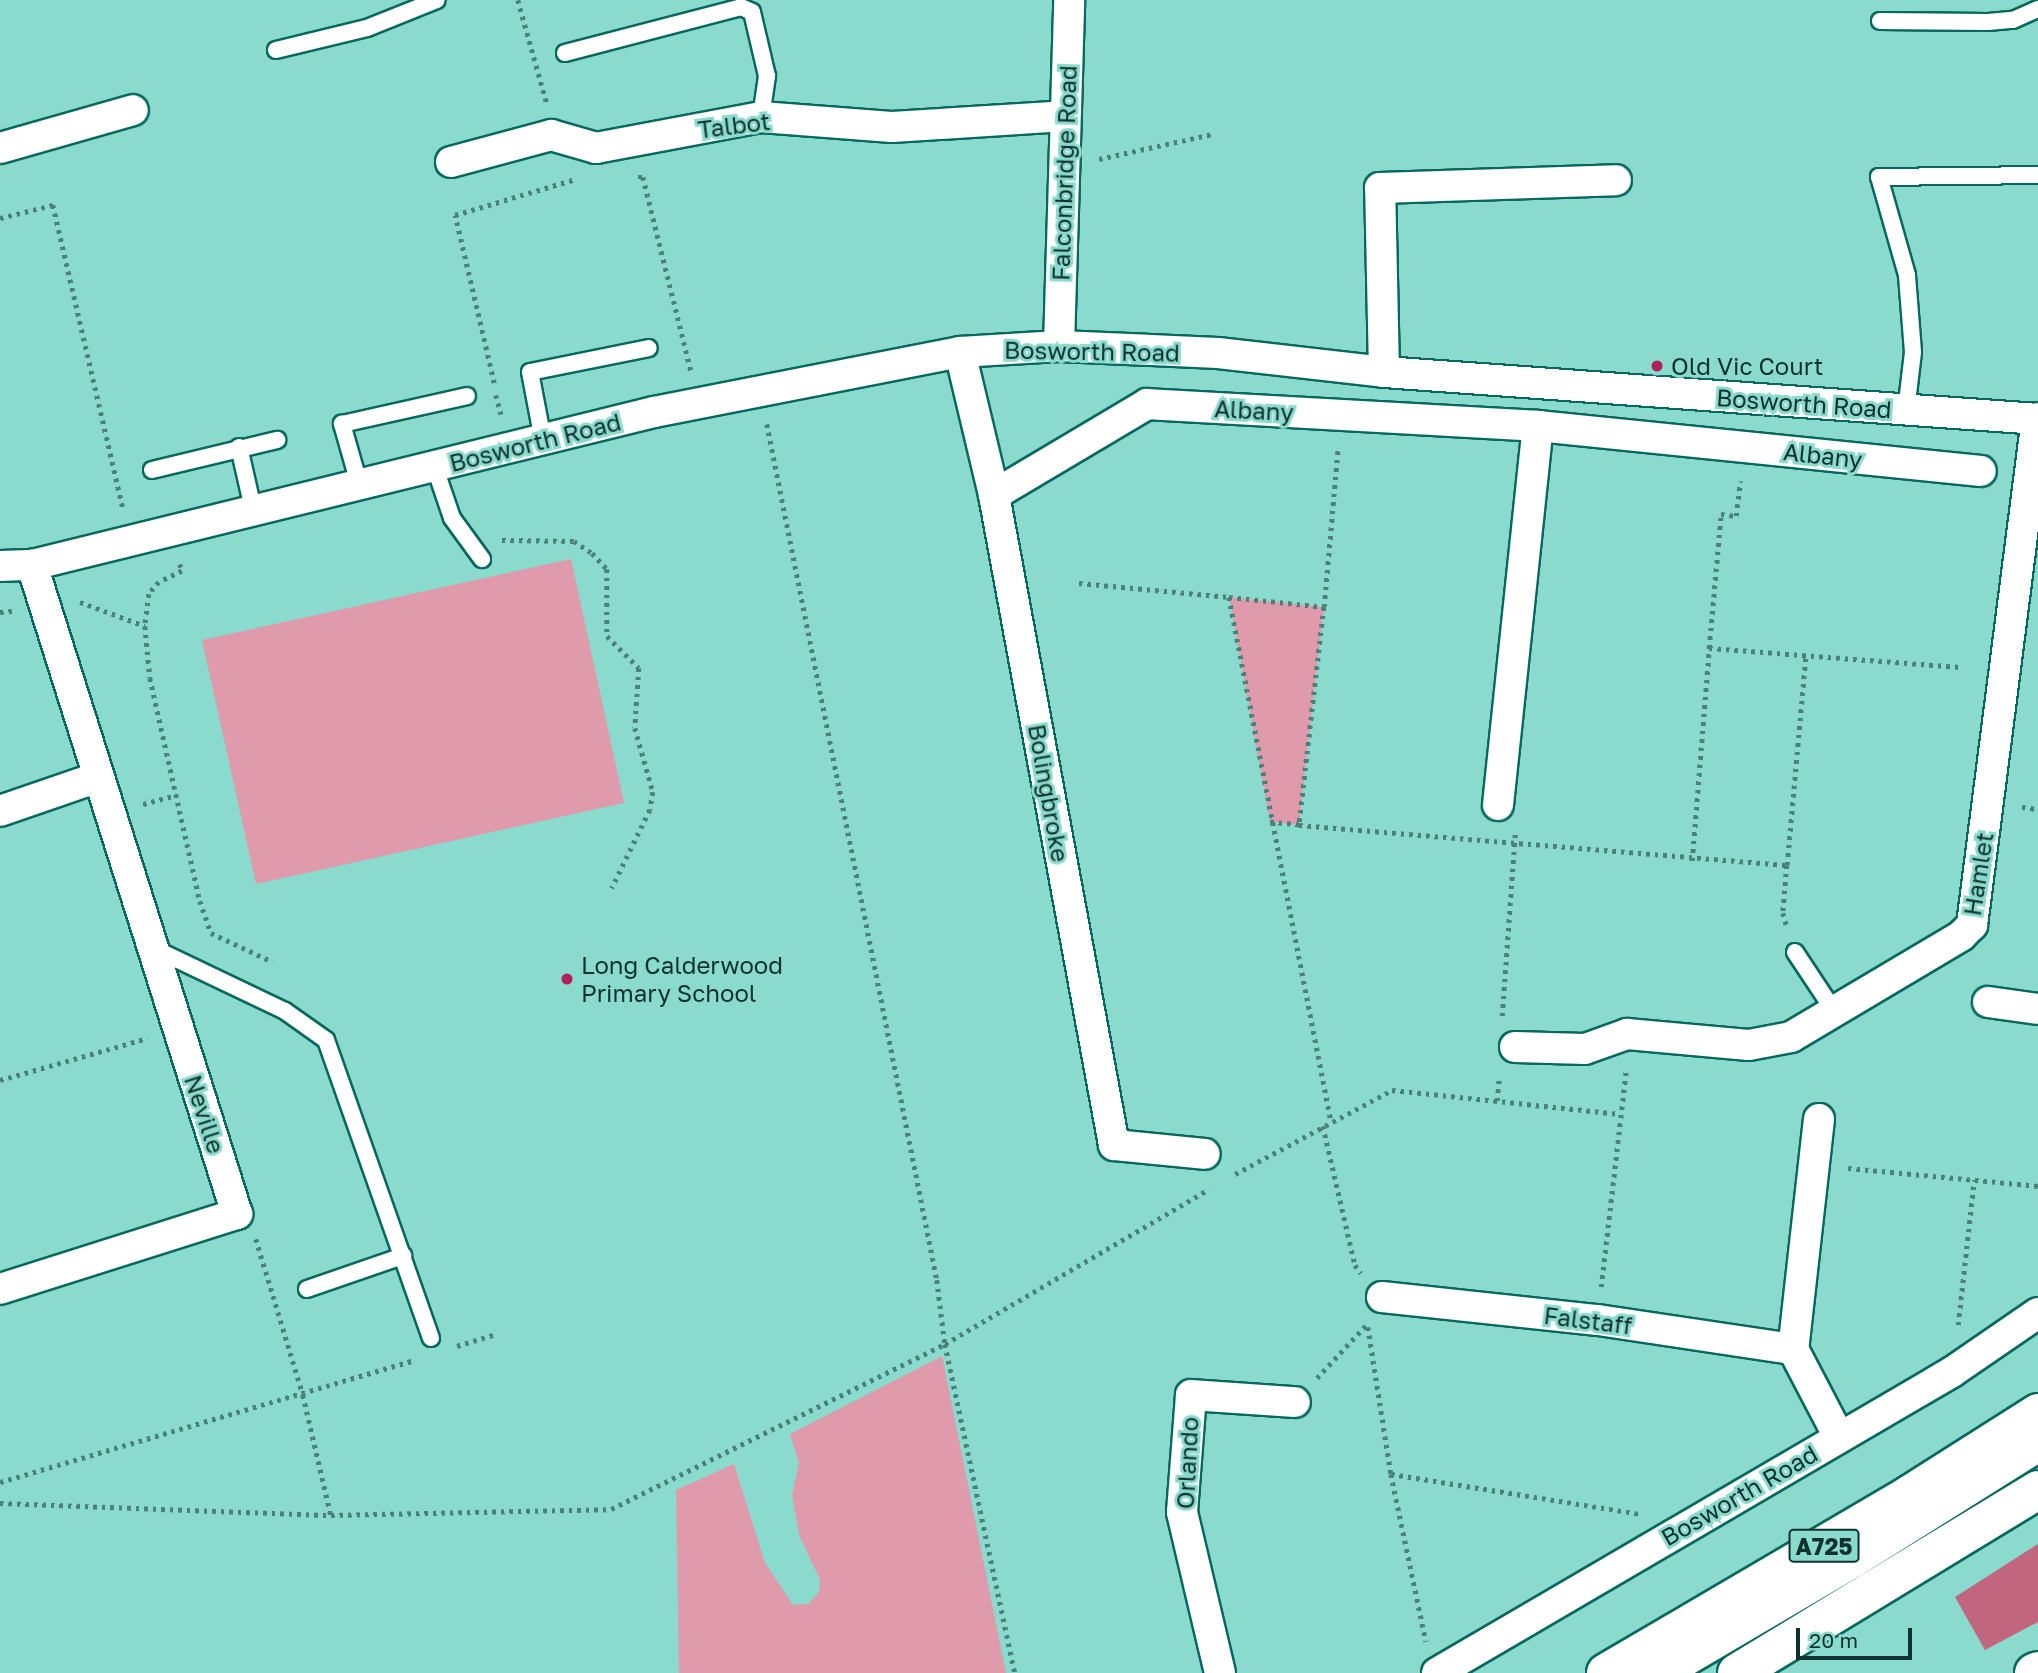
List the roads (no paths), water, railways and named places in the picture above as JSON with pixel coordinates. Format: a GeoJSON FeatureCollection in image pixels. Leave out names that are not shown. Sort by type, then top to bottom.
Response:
{"type":"FeatureCollection","features":[{"type":"Feature","properties":{"kind":"main road","name":"A725"},"geometry":{"type":"LineString","coordinates":[[1606,1673],[1909,1495],[2038,1413]]}},
{"type":"Feature","properties":{"kind":"main road"},"geometry":{"type":"LineString","coordinates":[[1657,1673],[1853,1558],[2038,1442]]}},
{"type":"Feature","properties":{"kind":"main road"},"geometry":{"type":"LineString","coordinates":[[1737,1673],[2038,1490]]}},
{"type":"Feature","properties":{"kind":"street","name":"Falconbridge Road"},"geometry":{"type":"LineString","coordinates":[[1059,346],[1069,0]]}},
{"type":"Feature","properties":{"kind":"street"},"geometry":{"type":"LineString","coordinates":[[0,148],[133,110]]}},
{"type":"Feature","properties":{"kind":"street","name":"Talbot"},"geometry":{"type":"LineString","coordinates":[[451,162],[551,135],[596,148],[761,117],[892,127],[1065,116]]}},
{"type":"Feature","properties":{"kind":"street"},"geometry":{"type":"LineString","coordinates":[[1384,372],[1380,188],[1616,180]]}},
{"type":"Feature","properties":{"kind":"street","name":"Bosworth Road"},"geometry":{"type":"LineString","coordinates":[[0,565],[32,565],[360,487],[435,468],[541,430],[960,352],[1059,346],[1219,354],[1384,372],[2037,419]]}},
{"type":"Feature","properties":{"kind":"street","name":"Bolingbroke"},"geometry":{"type":"LineString","coordinates":[[960,352],[994,495],[1114,1145],[1205,1154]]}},
{"type":"Feature","properties":{"kind":"street","name":"Albany"},"geometry":{"type":"LineString","coordinates":[[994,495],[1147,404],[1538,426],[1981,471]]}},
{"type":"Feature","properties":{"kind":"street","name":"Hamlet"},"geometry":{"type":"LineString","coordinates":[[1515,1046],[1585,1049],[1628,1034],[1767,1043],[1791,1037],[1961,936],[1972,925],[2028,565],[2037,419]]}},
{"type":"Feature","properties":{"kind":"street"},"geometry":{"type":"LineString","coordinates":[[1498,804],[1538,426]]}},
{"type":"Feature","properties":{"kind":"street","name":"Neville"},"geometry":{"type":"LineString","coordinates":[[0,1289],[237,1214],[96,778],[32,565]]}},
{"type":"Feature","properties":{"kind":"street"},"geometry":{"type":"LineString","coordinates":[[0,811],[96,778]]}},
{"type":"Feature","properties":{"kind":"street"},"geometry":{"type":"LineString","coordinates":[[1988,1002],[2038,1009]]}},
{"type":"Feature","properties":{"kind":"street"},"geometry":{"type":"LineString","coordinates":[[1819,1119],[1793,1349],[1839,1437]]}},
{"type":"Feature","properties":{"kind":"street","name":"Falstaff"},"geometry":{"type":"LineString","coordinates":[[1382,1297],[1598,1320],[1793,1349]]}},
{"type":"Feature","properties":{"kind":"street","name":"Bosworth Road"},"geometry":{"type":"LineString","coordinates":[[1432,1660],[1839,1437],[1952,1372],[2038,1313]]}},
{"type":"Feature","properties":{"kind":"street","name":"Orlando"},"geometry":{"type":"LineString","coordinates":[[1220,1673],[1182,1512],[1191,1395],[1296,1402]]}},
{"type":"Feature","properties":{"kind":"lane"},"geometry":{"type":"LineString","coordinates":[[276,50],[367,28],[437,0]]}},
{"type":"Feature","properties":{"kind":"lane"},"geometry":{"type":"LineString","coordinates":[[565,53],[741,7],[752,12],[767,76],[761,117]]}},
{"type":"Feature","properties":{"kind":"lane"},"geometry":{"type":"LineString","coordinates":[[1880,21],[1988,22],[2013,20],[2038,9]]}},
{"type":"Feature","properties":{"kind":"lane"},"geometry":{"type":"LineString","coordinates":[[1906,411],[1913,352],[1907,275],[1879,177],[2038,175]]}},
{"type":"Feature","properties":{"kind":"lane"},"geometry":{"type":"LineString","coordinates":[[541,430],[530,372],[649,348]]}},
{"type":"Feature","properties":{"kind":"lane"},"geometry":{"type":"LineString","coordinates":[[360,487],[342,424],[467,396]]}},
{"type":"Feature","properties":{"kind":"lane"},"geometry":{"type":"LineString","coordinates":[[152,470],[277,440]]}},
{"type":"Feature","properties":{"kind":"lane"},"geometry":{"type":"LineString","coordinates":[[239,447],[254,513]]}},
{"type":"Feature","properties":{"kind":"lane"},"geometry":{"type":"LineString","coordinates":[[435,468],[452,518],[482,559]]}},
{"type":"Feature","properties":{"kind":"lane"},"geometry":{"type":"LineString","coordinates":[[151,947],[285,1011],[326,1040],[431,1338]]}},
{"type":"Feature","properties":{"kind":"lane"},"geometry":{"type":"LineString","coordinates":[[1795,952],[1834,1011]]}},
{"type":"Feature","properties":{"kind":"lane"},"geometry":{"type":"LineString","coordinates":[[307,1289],[403,1256]]}},
{"type":"Feature","properties":{"kind":"place","name":"Old Vic Court"},"geometry":{"type":"Point","coordinates":[1657,366]}},
{"type":"Feature","properties":{"kind":"place","name":"Long Calderwood Primary School"},"geometry":{"type":"Point","coordinates":[567,979]}}]}
